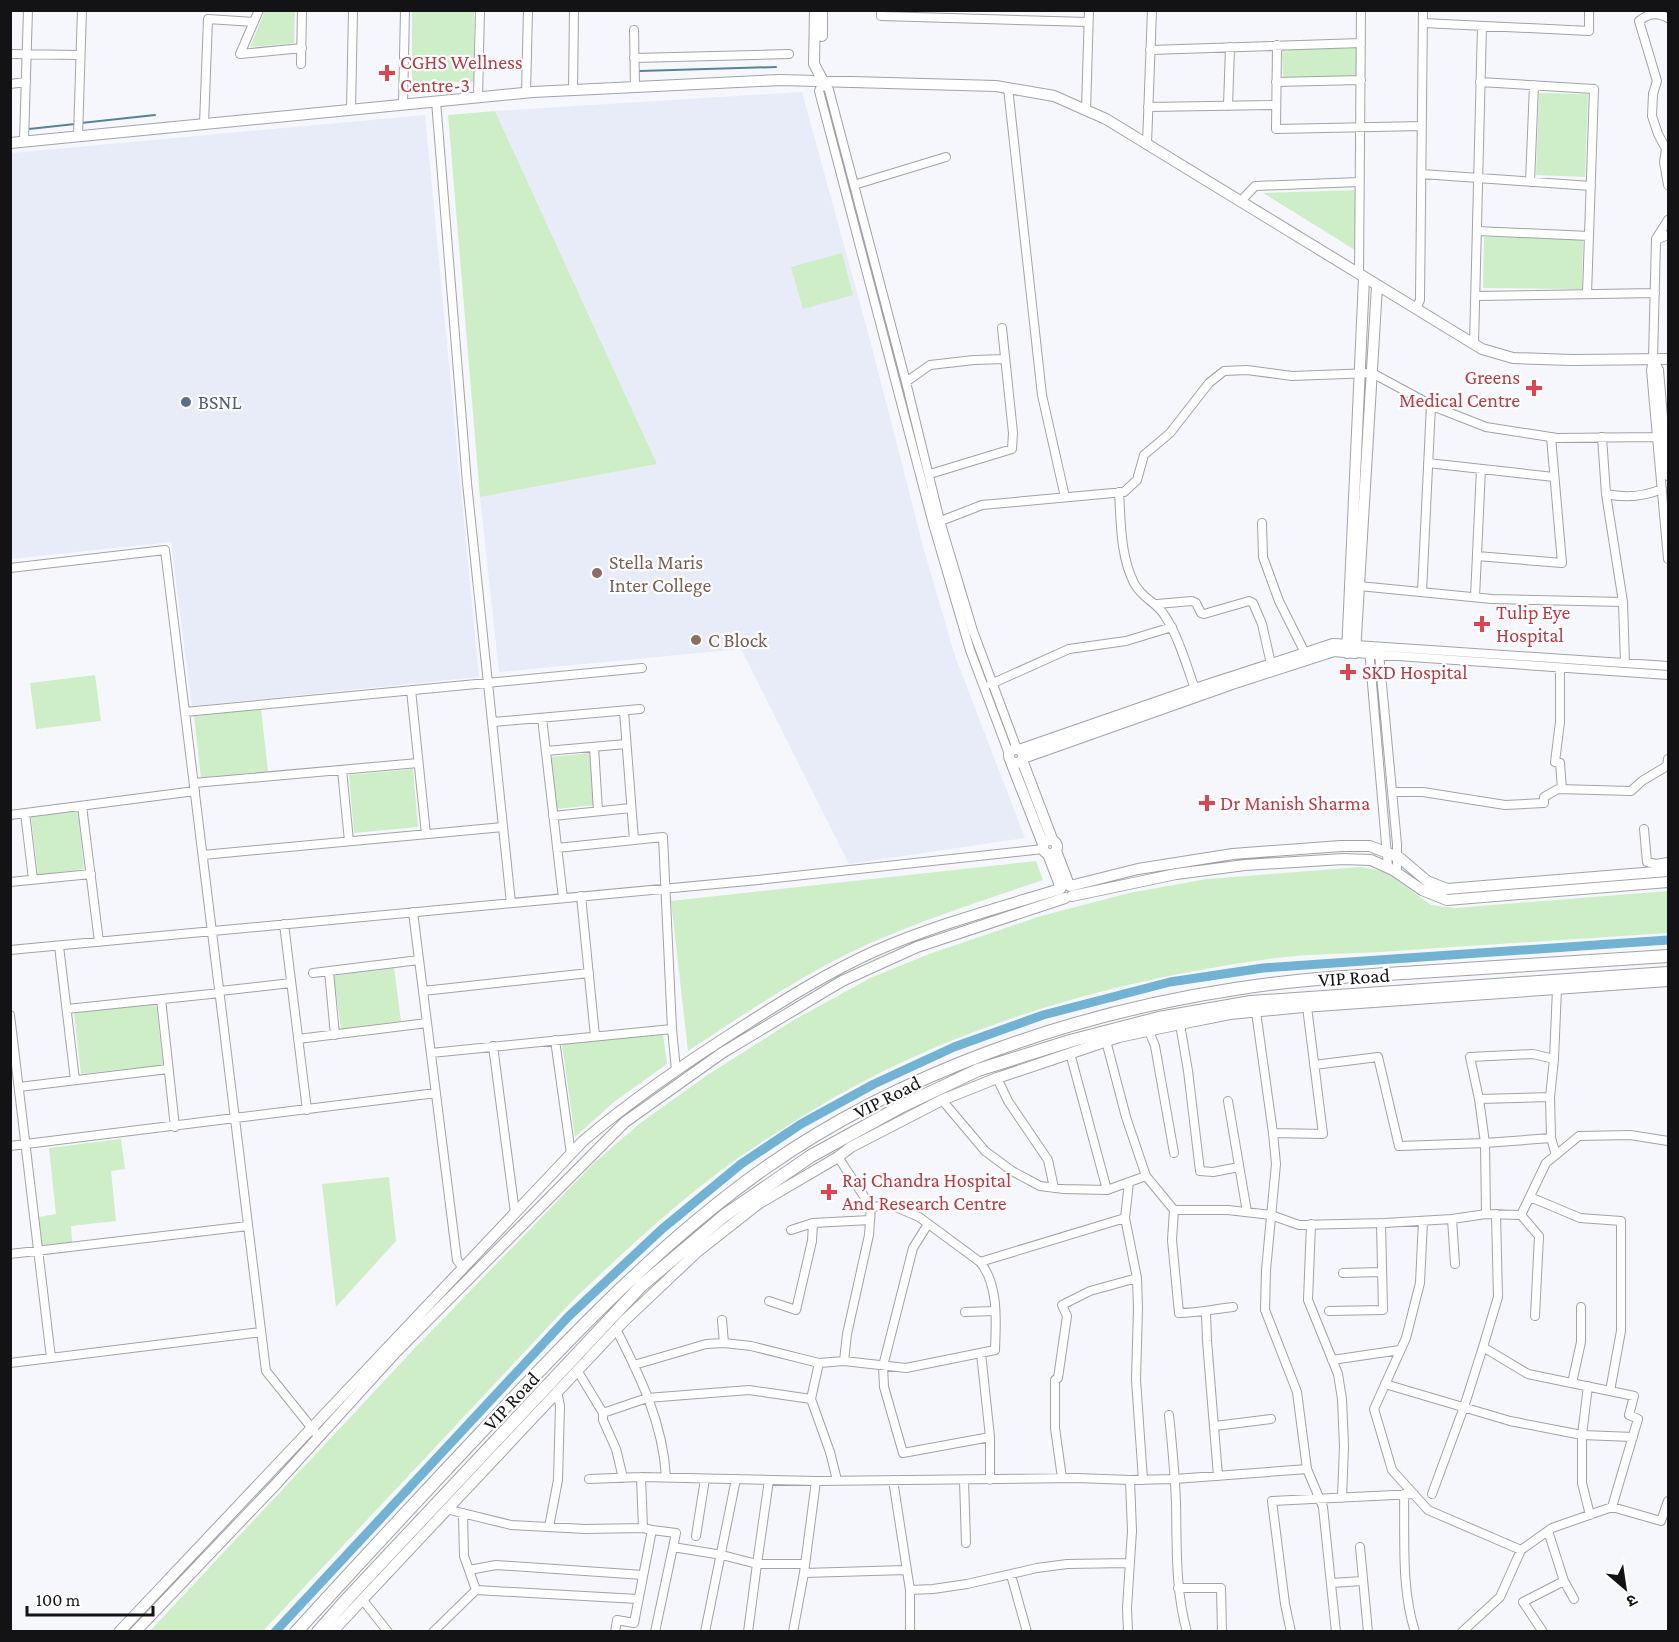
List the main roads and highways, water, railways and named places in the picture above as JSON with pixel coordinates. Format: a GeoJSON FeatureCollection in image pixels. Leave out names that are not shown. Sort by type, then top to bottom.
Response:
{"type":"FeatureCollection","features":[{"type":"Feature","properties":{"kind":"main road","name":"VIP Road"},"geometry":{"type":"LineString","coordinates":[[296,1632],[581,1325],[653,1257],[711,1208],[768,1166],[847,1117],[925,1077],[1029,1038],[1130,1009],[1235,988],[1329,978],[1668,956]]}},
{"type":"Feature","properties":{"kind":"main road","name":"VIP Road"},"geometry":{"type":"LineString","coordinates":[[318,1632],[641,1286],[725,1215],[811,1156],[902,1106],[978,1070],[1070,1041],[1159,1018],[1251,1002],[1668,973]]}},
{"type":"Feature","properties":{"kind":"waterway"},"geometry":{"type":"LineString","coordinates":[[640,71],[776,67]]}},
{"type":"Feature","properties":{"kind":"waterway"},"geometry":{"type":"LineString","coordinates":[[81,123],[155,115]]}},
{"type":"Feature","properties":{"kind":"waterway"},"geometry":{"type":"LineString","coordinates":[[29,129],[75,124]]}},
{"type":"Feature","properties":{"kind":"waterway"},"geometry":{"type":"LineString","coordinates":[[275,1632],[568,1317],[662,1229],[741,1164],[801,1124],[874,1084],[954,1047],[1043,1015],[1170,982],[1263,968],[1668,940]]}},
{"type":"Feature","properties":{"kind":"place","name":"CGHS Wellness Centre-3"},"geometry":{"type":"Point","coordinates":[387,73]}},
{"type":"Feature","properties":{"kind":"place","name":"Greens Medical Centre"},"geometry":{"type":"Point","coordinates":[1534,388]}},
{"type":"Feature","properties":{"kind":"place","name":"BSNL"},"geometry":{"type":"Point","coordinates":[186,402]}},
{"type":"Feature","properties":{"kind":"place","name":"Stella Maris Inter College"},"geometry":{"type":"Point","coordinates":[597,573]}},
{"type":"Feature","properties":{"kind":"place","name":"Tulip Eye Hospital"},"geometry":{"type":"Point","coordinates":[1482,624]}},
{"type":"Feature","properties":{"kind":"place","name":"C Block"},"geometry":{"type":"Point","coordinates":[696,640]}},
{"type":"Feature","properties":{"kind":"place","name":"SKD Hospital"},"geometry":{"type":"Point","coordinates":[1348,672]}},
{"type":"Feature","properties":{"kind":"place","name":"Dr Manish Sharma"},"geometry":{"type":"Point","coordinates":[1207,803]}},
{"type":"Feature","properties":{"kind":"place","name":"Raj Chandra Hospital And Research Centre"},"geometry":{"type":"Point","coordinates":[829,1192]}}]}
